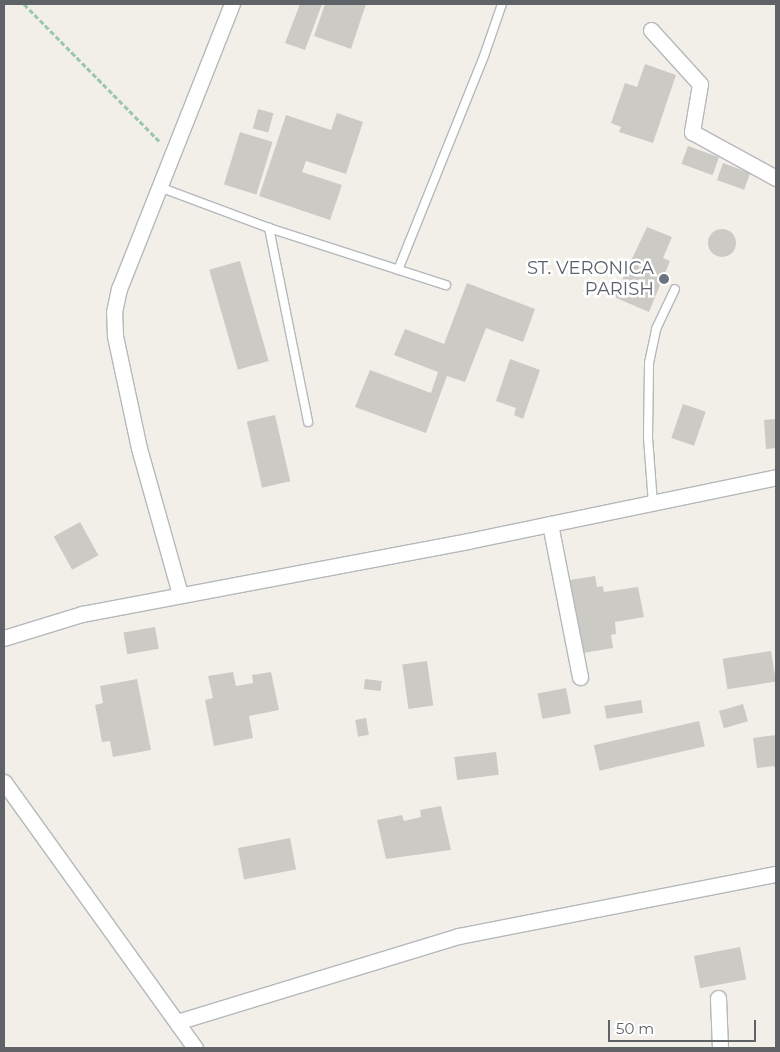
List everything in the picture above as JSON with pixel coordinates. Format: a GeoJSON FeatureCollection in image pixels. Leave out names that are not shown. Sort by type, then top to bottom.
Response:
{"type":"FeatureCollection","features":[{"type":"Feature","properties":{"kind":"street"},"geometry":{"type":"LineString","coordinates":[[180,594],[139,448],[115,336],[114,312],[119,289],[232,4]]}},
{"type":"Feature","properties":{"kind":"street"},"geometry":{"type":"LineString","coordinates":[[651,30],[700,84],[692,132],[776,178]]}},
{"type":"Feature","properties":{"kind":"street"},"geometry":{"type":"LineString","coordinates":[[4,638],[82,614],[653,504],[776,477]]}},
{"type":"Feature","properties":{"kind":"street"},"geometry":{"type":"LineString","coordinates":[[550,524],[580,677]]}},
{"type":"Feature","properties":{"kind":"street"},"geometry":{"type":"LineString","coordinates":[[4,782],[195,1048]]}},
{"type":"Feature","properties":{"kind":"street"},"geometry":{"type":"LineString","coordinates":[[177,1022],[459,936],[776,874]]}},
{"type":"Feature","properties":{"kind":"street"},"geometry":{"type":"LineString","coordinates":[[718,998],[720,1048]]}},
{"type":"Feature","properties":{"kind":"lane"},"geometry":{"type":"LineString","coordinates":[[398,270],[484,56],[502,4]]}},
{"type":"Feature","properties":{"kind":"lane"},"geometry":{"type":"LineString","coordinates":[[159,187],[268,228],[446,285]]}},
{"type":"Feature","properties":{"kind":"lane"},"geometry":{"type":"LineString","coordinates":[[268,228],[308,422]]}},
{"type":"Feature","properties":{"kind":"lane"},"geometry":{"type":"LineString","coordinates":[[653,504],[648,437],[649,363],[656,329],[675,289]]}},
{"type":"Feature","properties":{"kind":"path"},"geometry":{"type":"LineString","coordinates":[[24,4],[172,154]]}},
{"type":"Feature","properties":{"kind":"building"},"geometry":{"type":"Polygon","coordinates":[[[300,4],[322,4],[305,50],[285,43],[300,4]]]}},
{"type":"Feature","properties":{"kind":"building"},"geometry":{"type":"Polygon","coordinates":[[[325,4],[366,4],[351,49],[314,36],[325,4]]]}},
{"type":"Feature","properties":{"kind":"building"},"geometry":{"type":"Polygon","coordinates":[[[645,64],[676,75],[653,143],[619,132],[621,127],[611,123],[625,83],[637,87],[645,64]]]}},
{"type":"Feature","properties":{"kind":"building"},"geometry":{"type":"Polygon","coordinates":[[[258,109],[273,113],[268,132],[253,128],[258,109]]]}},
{"type":"Feature","properties":{"kind":"building"},"geometry":{"type":"Polygon","coordinates":[[[337,113],[363,122],[346,174],[306,161],[302,172],[342,185],[330,220],[259,196],[286,115],[331,130],[337,113]]]}},
{"type":"Feature","properties":{"kind":"building"},"geometry":{"type":"Polygon","coordinates":[[[240,132],[273,142],[256,195],[224,185],[240,132]]]}},
{"type":"Feature","properties":{"kind":"building"},"geometry":{"type":"Polygon","coordinates":[[[688,146],[719,157],[713,175],[682,164],[688,146]]]}},
{"type":"Feature","properties":{"kind":"building"},"geometry":{"type":"Polygon","coordinates":[[[723,163],[750,173],[744,190],[717,180],[723,163]]]}},
{"type":"Feature","properties":{"kind":"building"},"geometry":{"type":"Polygon","coordinates":[[[647,227],[672,237],[663,258],[670,261],[649,312],[614,297],[647,227]]]}},
{"type":"Feature","properties":{"kind":"building"},"geometry":{"type":"Polygon","coordinates":[[[722,229],[732,233],[736,243],[732,253],[722,257],[712,253],[708,243],[712,233],[722,229]]]}},
{"type":"Feature","properties":{"kind":"building"},"geometry":{"type":"Polygon","coordinates":[[[240,261],[269,361],[238,370],[209,270],[240,261]]]}},
{"type":"Feature","properties":{"kind":"building"},"geometry":{"type":"Polygon","coordinates":[[[467,283],[535,309],[523,342],[486,328],[465,382],[447,376],[426,433],[355,407],[370,370],[431,393],[438,372],[394,355],[405,329],[444,344],[467,283]]]}},
{"type":"Feature","properties":{"kind":"building"},"geometry":{"type":"Polygon","coordinates":[[[510,359],[540,370],[523,419],[514,415],[516,408],[496,401],[510,359]]]}},
{"type":"Feature","properties":{"kind":"building"},"geometry":{"type":"Polygon","coordinates":[[[683,404],[706,412],[694,446],[671,438],[683,404]]]}},
{"type":"Feature","properties":{"kind":"building"},"geometry":{"type":"Polygon","coordinates":[[[275,415],[290,481],[262,488],[247,422],[275,415]]]}},
{"type":"Feature","properties":{"kind":"building"},"geometry":{"type":"Polygon","coordinates":[[[776,419],[776,448],[766,449],[764,420],[776,419]]]}},
{"type":"Feature","properties":{"kind":"building"},"geometry":{"type":"Polygon","coordinates":[[[80,522],[98,555],[72,570],[54,537],[80,522]]]}},
{"type":"Feature","properties":{"kind":"building"},"geometry":{"type":"Polygon","coordinates":[[[595,576],[597,587],[603,586],[604,592],[638,587],[644,617],[615,622],[616,634],[611,635],[613,648],[583,653],[570,580],[595,576]]]}},
{"type":"Feature","properties":{"kind":"building"},"geometry":{"type":"Polygon","coordinates":[[[155,627],[159,649],[127,654],[123,633],[155,627]]]}},
{"type":"Feature","properties":{"kind":"building"},"geometry":{"type":"Polygon","coordinates":[[[771,651],[776,682],[727,689],[723,659],[771,651]]]}},
{"type":"Feature","properties":{"kind":"building"},"geometry":{"type":"Polygon","coordinates":[[[427,661],[433,706],[409,709],[402,664],[427,661]]]}},
{"type":"Feature","properties":{"kind":"building"},"geometry":{"type":"Polygon","coordinates":[[[233,672],[236,686],[253,683],[252,675],[271,672],[279,710],[249,716],[253,738],[214,746],[205,700],[213,698],[208,676],[233,672]]]}},
{"type":"Feature","properties":{"kind":"building"},"geometry":{"type":"Polygon","coordinates":[[[137,679],[151,750],[113,757],[110,741],[102,742],[95,705],[103,703],[100,686],[137,679]]]}},
{"type":"Feature","properties":{"kind":"building"},"geometry":{"type":"Polygon","coordinates":[[[365,679],[382,681],[381,691],[364,689],[365,679]]]}},
{"type":"Feature","properties":{"kind":"building"},"geometry":{"type":"Polygon","coordinates":[[[566,688],[571,714],[542,719],[538,694],[566,688]]]}},
{"type":"Feature","properties":{"kind":"building"},"geometry":{"type":"Polygon","coordinates":[[[641,700],[643,713],[606,719],[604,706],[641,700]]]}},
{"type":"Feature","properties":{"kind":"building"},"geometry":{"type":"Polygon","coordinates":[[[743,704],[748,721],[724,728],[719,711],[743,704]]]}},
{"type":"Feature","properties":{"kind":"building"},"geometry":{"type":"Polygon","coordinates":[[[366,718],[369,735],[358,737],[355,720],[366,718]]]}},
{"type":"Feature","properties":{"kind":"building"},"geometry":{"type":"Polygon","coordinates":[[[699,721],[705,746],[600,771],[594,745],[699,721]]]}},
{"type":"Feature","properties":{"kind":"building"},"geometry":{"type":"Polygon","coordinates":[[[776,735],[776,770],[774,766],[757,768],[753,738],[776,735]]]}},
{"type":"Feature","properties":{"kind":"building"},"geometry":{"type":"Polygon","coordinates":[[[496,752],[499,775],[457,780],[454,757],[496,752]]]}},
{"type":"Feature","properties":{"kind":"building"},"geometry":{"type":"Polygon","coordinates":[[[441,806],[451,850],[386,859],[377,820],[402,815],[404,821],[421,817],[420,810],[441,806]]]}},
{"type":"Feature","properties":{"kind":"building"},"geometry":{"type":"Polygon","coordinates":[[[290,838],[296,869],[244,880],[238,848],[290,838]]]}},
{"type":"Feature","properties":{"kind":"building"},"geometry":{"type":"Polygon","coordinates":[[[740,947],[746,979],[700,988],[694,956],[740,947]]]}},
{"type":"Feature","properties":{"kind":"place","name":"ST. VERONICA PARISH"},"geometry":{"type":"Point","coordinates":[664,279]}}]}
